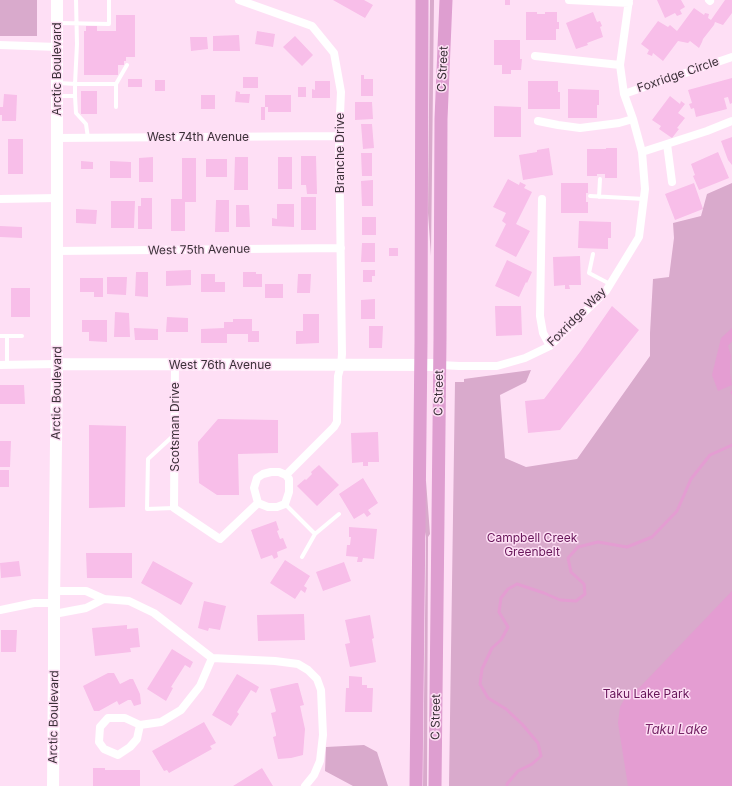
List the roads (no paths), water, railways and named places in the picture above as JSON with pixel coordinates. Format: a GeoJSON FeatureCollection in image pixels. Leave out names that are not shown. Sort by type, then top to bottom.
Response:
{"type":"FeatureCollection","features":[{"type":"Feature","properties":{"kind":"main road","name":"Arctic Boulevard"},"geometry":{"type":"LineString","coordinates":[[53,786],[57,364],[57,0]]}},
{"type":"Feature","properties":{"kind":"main road","name":"C Street"},"geometry":{"type":"LineString","coordinates":[[416,786],[422,0]]}},
{"type":"Feature","properties":{"kind":"main road","name":"C Street"},"geometry":{"type":"LineString","coordinates":[[435,786],[440,365],[440,119],[446,0]]}},
{"type":"Feature","properties":{"kind":"main road","name":"West 76th Avenue"},"geometry":{"type":"LineString","coordinates":[[57,364],[440,365]]}},
{"type":"Feature","properties":{"kind":"street","name":"Branche Drive"},"geometry":{"type":"LineString","coordinates":[[239,0],[312,26],[334,53],[341,92],[339,136],[342,354],[338,376],[337,422],[334,427],[286,475]]}},
{"type":"Feature","properties":{"kind":"street"},"geometry":{"type":"LineString","coordinates":[[569,0],[629,2]]}},
{"type":"Feature","properties":{"kind":"street","name":"Foxridge Way"},"geometry":{"type":"LineString","coordinates":[[440,365],[497,366],[525,358],[550,346],[606,291],[639,237],[645,189],[642,152],[624,94],[620,65],[629,2]]}},
{"type":"Feature","properties":{"kind":"street"},"geometry":{"type":"LineString","coordinates":[[0,46],[57,47]]}},
{"type":"Feature","properties":{"kind":"street"},"geometry":{"type":"LineString","coordinates":[[535,56],[620,65]]}},
{"type":"Feature","properties":{"kind":"street","name":"Foxridge Circle"},"geometry":{"type":"LineString","coordinates":[[624,94],[732,57]]}},
{"type":"Feature","properties":{"kind":"street"},"geometry":{"type":"LineString","coordinates":[[538,121],[580,128],[619,123],[633,119]]}},
{"type":"Feature","properties":{"kind":"street"},"geometry":{"type":"LineString","coordinates":[[642,152],[707,132],[732,121]]}},
{"type":"Feature","properties":{"kind":"street","name":"West 74th Avenue"},"geometry":{"type":"LineString","coordinates":[[57,138],[339,136]]}},
{"type":"Feature","properties":{"kind":"street"},"geometry":{"type":"LineString","coordinates":[[667,144],[672,182]]}},
{"type":"Feature","properties":{"kind":"street"},"geometry":{"type":"LineString","coordinates":[[0,199],[57,198]]}},
{"type":"Feature","properties":{"kind":"street"},"geometry":{"type":"LineString","coordinates":[[542,199],[540,316],[543,334],[550,346]]}},
{"type":"Feature","properties":{"kind":"street","name":"West 75th Avenue"},"geometry":{"type":"LineString","coordinates":[[57,251],[341,248]]}},
{"type":"Feature","properties":{"kind":"street","name":"West 76th Avenue"},"geometry":{"type":"LineString","coordinates":[[4,365],[57,364]]}},
{"type":"Feature","properties":{"kind":"street","name":"Scotsman Drive"},"geometry":{"type":"LineString","coordinates":[[174,508],[175,364]]}},
{"type":"Feature","properties":{"kind":"street"},"geometry":{"type":"LineString","coordinates":[[271,472],[279,472],[286,475],[289,479],[290,485],[284,504],[277,507],[268,507],[258,504],[254,488],[257,478],[263,474],[271,472]]}},
{"type":"Feature","properties":{"kind":"street"},"geometry":{"type":"LineString","coordinates":[[174,508],[220,539],[258,504]]}},
{"type":"Feature","properties":{"kind":"street"},"geometry":{"type":"LineString","coordinates":[[54,602],[86,591],[104,599],[129,601],[154,613],[212,658],[276,661],[298,664],[308,670],[316,679],[321,690],[323,735],[320,761],[314,775],[305,786]]}},
{"type":"Feature","properties":{"kind":"street"},"geometry":{"type":"LineString","coordinates":[[0,610],[34,603],[54,602],[86,608],[104,599]]}},
{"type":"Feature","properties":{"kind":"street"},"geometry":{"type":"LineString","coordinates":[[140,725],[137,739],[130,747],[118,755],[104,749],[100,742],[100,727],[108,718],[125,718],[140,725],[161,722],[181,710],[200,686],[212,658]]}},
{"type":"Feature","properties":{"kind":"lane"},"geometry":{"type":"LineString","coordinates":[[76,0],[76,113],[86,124],[88,138]]}},
{"type":"Feature","properties":{"kind":"lane"},"geometry":{"type":"LineString","coordinates":[[57,23],[109,24],[109,0]]}},
{"type":"Feature","properties":{"kind":"lane"},"geometry":{"type":"LineString","coordinates":[[116,107],[116,84],[127,65]]}},
{"type":"Feature","properties":{"kind":"lane"},"geometry":{"type":"LineString","coordinates":[[57,84],[116,84]]}},
{"type":"Feature","properties":{"kind":"lane"},"geometry":{"type":"LineString","coordinates":[[57,96],[75,96]]}},
{"type":"Feature","properties":{"kind":"lane"},"geometry":{"type":"LineString","coordinates":[[599,197],[600,178]]}},
{"type":"Feature","properties":{"kind":"lane"},"geometry":{"type":"LineString","coordinates":[[590,196],[644,199]]}},
{"type":"Feature","properties":{"kind":"lane"},"geometry":{"type":"LineString","coordinates":[[593,254],[589,273],[610,284]]}},
{"type":"Feature","properties":{"kind":"lane"},"geometry":{"type":"LineString","coordinates":[[0,336],[22,336]]}},
{"type":"Feature","properties":{"kind":"lane"},"geometry":{"type":"LineString","coordinates":[[4,365],[7,336]]}},
{"type":"Feature","properties":{"kind":"lane"},"geometry":{"type":"LineString","coordinates":[[174,508],[148,509],[148,459],[175,434]]}},
{"type":"Feature","properties":{"kind":"lane"},"geometry":{"type":"LineString","coordinates":[[284,504],[315,534]]}},
{"type":"Feature","properties":{"kind":"lane"},"geometry":{"type":"LineString","coordinates":[[302,557],[315,534],[339,514]]}},
{"type":"Feature","properties":{"kind":"water"},"geometry":{"type":"Polygon","coordinates":[[[732,328],[732,341],[728,346],[731,356],[730,374],[732,385],[718,391],[712,375],[721,338],[732,328]]]}},
{"type":"Feature","properties":{"kind":"water","name":"Taku Lake"},"geometry":{"type":"Polygon","coordinates":[[[732,591],[732,786],[628,786],[618,723],[620,707],[631,690],[639,688],[732,591]]]}},
{"type":"Feature","properties":{"kind":"waterway"},"geometry":{"type":"LineString","coordinates":[[507,786],[518,771],[532,764],[541,756],[538,743],[522,724],[506,709],[488,698],[480,684],[482,669],[492,648],[501,640],[508,627],[499,612],[501,598],[508,589],[517,584],[560,600],[576,601],[585,594],[584,584],[571,572],[568,558],[578,547],[598,542],[627,547],[652,537],[677,511],[691,479],[710,455],[732,445]]}},
{"type":"Feature","properties":{"kind":"park label","name":"Campbell Creek Greenbelt"},"geometry":{"type":"Point","coordinates":[532,545]}},
{"type":"Feature","properties":{"kind":"park label","name":"Taku Lake Park"},"geometry":{"type":"Point","coordinates":[646,694]}}]}
